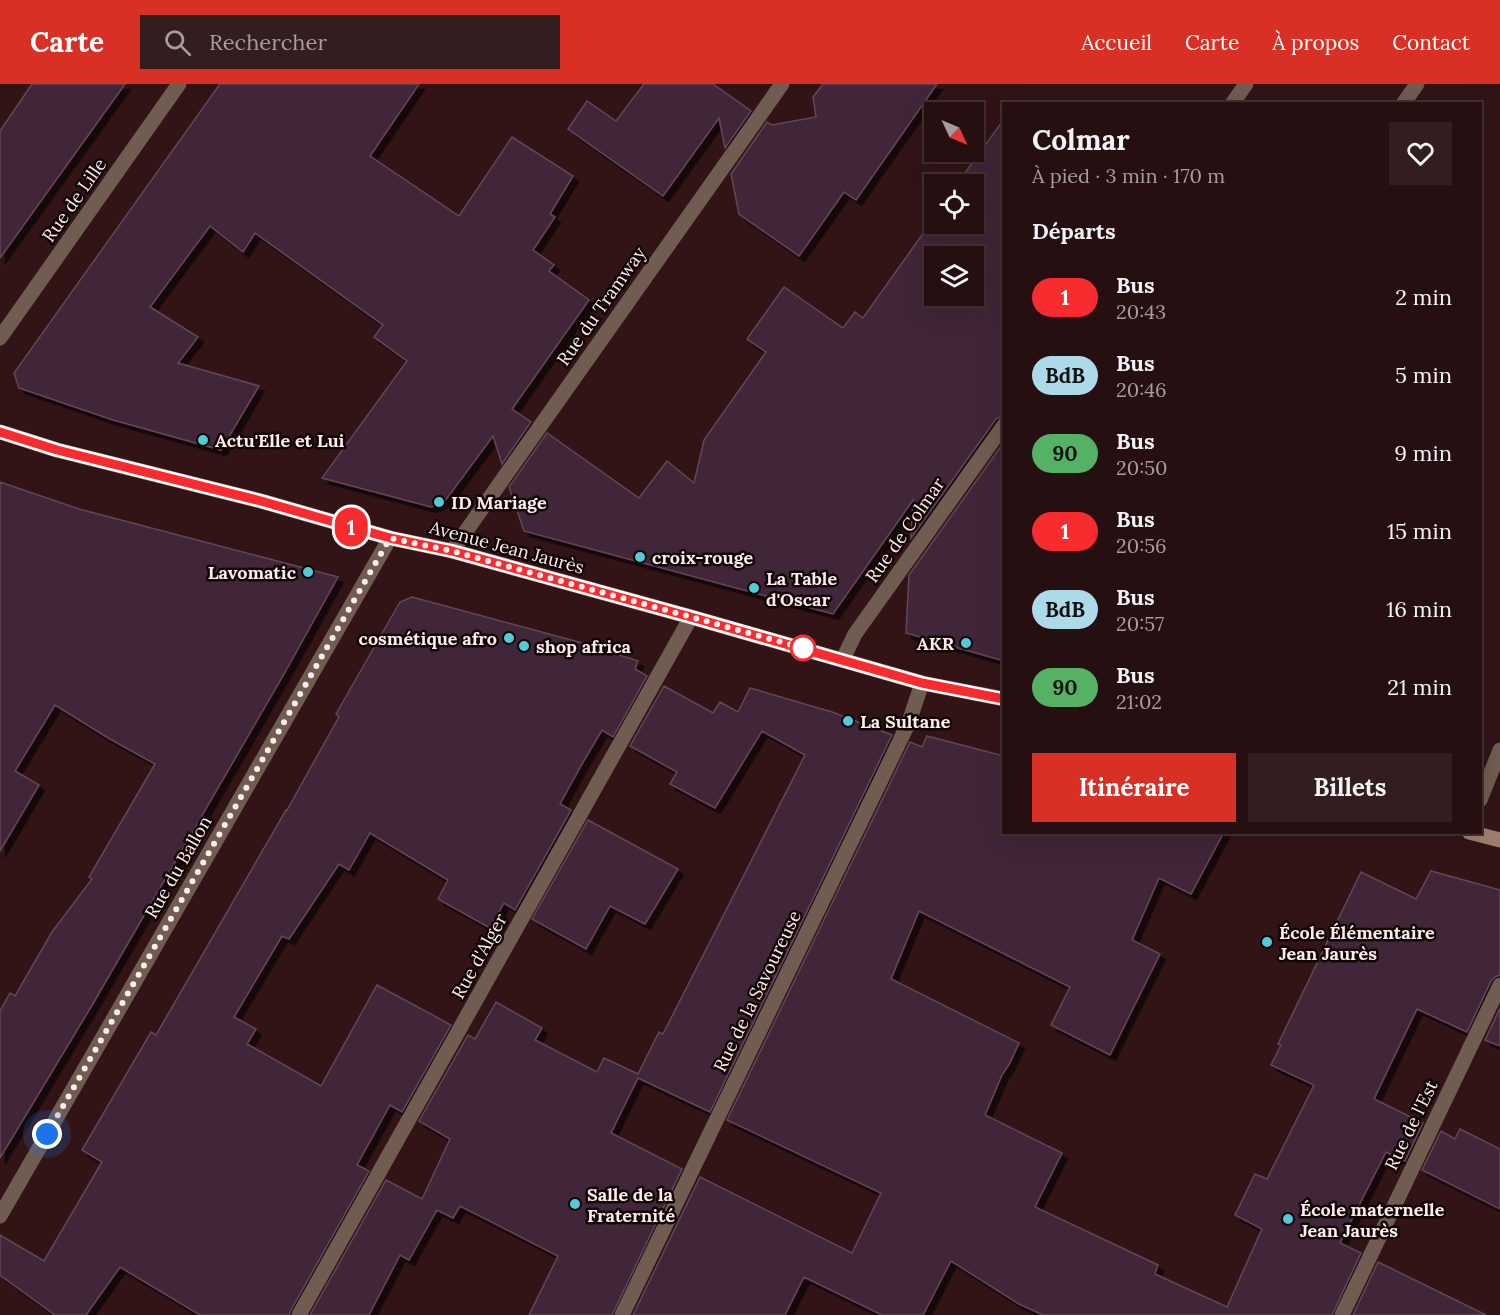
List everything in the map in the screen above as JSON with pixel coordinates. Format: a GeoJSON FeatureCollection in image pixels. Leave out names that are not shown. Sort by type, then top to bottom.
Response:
{"type":"FeatureCollection","features":[{"type":"Feature","properties":{"kind":"main road","name":"Avenue Jean Jaurès"},"geometry":{"type":"LineString","coordinates":[[0,432],[57,450],[261,501],[390,538],[452,551],[922,683],[1002,699]]}},
{"type":"Feature","properties":{"kind":"main road"},"geometry":{"type":"LineString","coordinates":[[1477,834],[1500,840]]}},
{"type":"Feature","properties":{"kind":"street","name":"Rue de Lille"},"geometry":{"type":"LineString","coordinates":[[0,338],[179,84]]}},
{"type":"Feature","properties":{"kind":"street","name":"Rue du Tramway"},"geometry":{"type":"LineString","coordinates":[[452,551],[782,84]]}},
{"type":"Feature","properties":{"kind":"street"},"geometry":{"type":"LineString","coordinates":[[1233,102],[1246,84]]}},
{"type":"Feature","properties":{"kind":"street"},"geometry":{"type":"LineString","coordinates":[[1404,102],[1417,84]]}},
{"type":"Feature","properties":{"kind":"street","name":"Rue de Colmar"},"geometry":{"type":"LineString","coordinates":[[843,659],[855,634],[1002,428]]}},
{"type":"Feature","properties":{"kind":"street","name":"Rue du Ballon"},"geometry":{"type":"LineString","coordinates":[[0,1216],[390,538]]}},
{"type":"Feature","properties":{"kind":"street","name":"Rue d'Alger"},"geometry":{"type":"LineString","coordinates":[[300,1315],[691,617]]}},
{"type":"Feature","properties":{"kind":"street","name":"Rue de la Savoureuse"},"geometry":{"type":"LineString","coordinates":[[622,1315],[909,722],[922,683]]}},
{"type":"Feature","properties":{"kind":"street"},"geometry":{"type":"LineString","coordinates":[[1482,795],[1500,750]]}},
{"type":"Feature","properties":{"kind":"street","name":"Rue de l'Est"},"geometry":{"type":"LineString","coordinates":[[1342,1315],[1500,985]]}},
{"type":"Feature","properties":{"kind":"building"},"geometry":{"type":"Polygon","coordinates":[[[32,84],[125,84],[0,258],[0,131],[32,84]]]}},
{"type":"Feature","properties":{"kind":"building"},"geometry":{"type":"Polygon","coordinates":[[[220,84],[419,84],[370,156],[459,216],[512,137],[573,176],[550,214],[555,217],[533,250],[554,265],[549,271],[589,300],[512,409],[531,422],[502,464],[493,436],[445,501],[431,507],[322,478],[407,361],[374,337],[383,325],[255,233],[243,252],[210,226],[150,307],[198,337],[178,363],[259,386],[221,450],[113,420],[19,388],[14,373],[220,84]]]}},
{"type":"Feature","properties":{"kind":"building"},"geometry":{"type":"Polygon","coordinates":[[[644,84],[713,84],[751,111],[725,148],[719,118],[663,196],[568,129],[587,101],[616,121],[644,84]]]}},
{"type":"Feature","properties":{"kind":"building"},"geometry":{"type":"Polygon","coordinates":[[[823,84],[937,84],[856,200],[844,192],[799,256],[739,214],[731,174],[767,122],[772,125],[816,117],[813,97],[823,84]]]}},
{"type":"Feature","properties":{"kind":"building"},"geometry":{"type":"Polygon","coordinates":[[[1002,122],[1002,416],[996,419],[911,538],[913,500],[833,614],[524,531],[509,487],[547,433],[639,498],[667,461],[694,483],[704,440],[766,352],[747,339],[784,287],[843,328],[855,312],[863,318],[924,232],[924,234],[984,234],[984,174],[964,174],[973,162],[984,162],[984,147],[1002,122]]]}},
{"type":"Feature","properties":{"kind":"building"},"geometry":{"type":"Polygon","coordinates":[[[1002,445],[1002,660],[906,633],[909,575],[1002,445]]]}},
{"type":"Feature","properties":{"kind":"building"},"geometry":{"type":"Polygon","coordinates":[[[0,482],[79,509],[338,577],[91,1007],[0,1158],[0,1011],[10,993],[15,996],[52,932],[92,879],[89,877],[155,764],[55,705],[15,771],[39,785],[0,851],[0,482]]]}},
{"type":"Feature","properties":{"kind":"building"},"geometry":{"type":"Polygon","coordinates":[[[412,597],[586,644],[638,661],[635,669],[647,676],[613,737],[602,730],[582,764],[560,804],[571,810],[515,910],[504,903],[490,928],[438,899],[448,880],[370,833],[349,870],[339,864],[289,939],[282,936],[234,1017],[256,1029],[247,1044],[321,1086],[377,985],[451,1025],[402,1112],[390,1105],[357,1165],[369,1171],[289,1315],[200,1315],[120,1267],[86,1315],[55,1315],[0,1275],[0,1235],[44,1261],[102,1162],[82,1150],[151,1032],[156,1035],[287,810],[339,717],[336,714],[400,602],[412,597]]]}},
{"type":"Feature","properties":{"kind":"building"},"geometry":{"type":"Polygon","coordinates":[[[664,686],[713,713],[720,702],[738,712],[750,688],[832,712],[892,735],[710,1112],[638,1078],[611,1133],[682,1169],[612,1315],[529,1315],[558,1256],[460,1206],[453,1218],[437,1210],[409,1260],[400,1255],[369,1315],[310,1315],[386,1180],[422,1199],[450,1139],[419,1121],[468,1035],[475,1039],[496,1002],[542,1028],[535,1040],[597,1072],[604,1058],[638,1074],[659,1032],[663,1034],[805,755],[762,731],[715,808],[670,784],[677,772],[630,746],[664,686]]]}},
{"type":"Feature","properties":{"kind":"building"},"geometry":{"type":"Polygon","coordinates":[[[927,736],[1002,755],[1002,834],[1223,834],[1191,894],[1159,878],[1132,940],[1160,954],[1110,1055],[1051,1025],[1070,987],[919,911],[891,979],[1019,1043],[985,1115],[1062,1153],[1035,1207],[1158,1265],[1155,1274],[1227,1307],[1262,1229],[1235,1215],[1255,1174],[1267,1179],[1314,1085],[1271,1065],[1281,1045],[1278,1044],[1361,872],[1416,899],[1431,871],[1500,890],[1500,975],[1491,981],[1467,1032],[1417,1009],[1374,1099],[1423,1123],[1405,1161],[1386,1152],[1340,1243],[1361,1253],[1332,1315],[1043,1315],[1019,1304],[951,1261],[923,1315],[882,1315],[804,1277],[785,1315],[633,1315],[700,1177],[852,1253],[881,1193],[727,1120],[910,742],[922,747],[927,736]]]}},
{"type":"Feature","properties":{"kind":"building"},"geometry":{"type":"Polygon","coordinates":[[[588,820],[678,869],[645,924],[610,906],[586,949],[532,919],[588,820]]]}},
{"type":"Feature","properties":{"kind":"building"},"geometry":{"type":"Polygon","coordinates":[[[1500,1008],[1500,1046],[1485,1040],[1500,1008]]]}},
{"type":"Feature","properties":{"kind":"building"},"geometry":{"type":"Polygon","coordinates":[[[1460,1129],[1500,1149],[1500,1209],[1422,1170],[1441,1131],[1455,1139],[1460,1129]]]}},
{"type":"Feature","properties":{"kind":"building"},"geometry":{"type":"Polygon","coordinates":[[[1378,1262],[1486,1315],[1353,1315],[1378,1262]]]}},
{"type":"Feature","properties":{"kind":"bus line","name":"1"},"geometry":{"type":"LineString","coordinates":[[0,432],[57,450],[261,501],[390,538],[452,551],[922,683],[1002,699]]}},
{"type":"Feature","properties":{"kind":"place","name":"Actu'Elle et Lui"},"geometry":{"type":"Point","coordinates":[203,440]}},
{"type":"Feature","properties":{"kind":"place","name":"ID Mariage"},"geometry":{"type":"Point","coordinates":[439,502]}},
{"type":"Feature","properties":{"kind":"place","name":"croix-rouge"},"geometry":{"type":"Point","coordinates":[640,557]}},
{"type":"Feature","properties":{"kind":"place","name":"Lavomatic"},"geometry":{"type":"Point","coordinates":[308,572]}},
{"type":"Feature","properties":{"kind":"place","name":"La Table d'Oscar"},"geometry":{"type":"Point","coordinates":[754,588]}},
{"type":"Feature","properties":{"kind":"place","name":"cosmétique afro"},"geometry":{"type":"Point","coordinates":[509,638]}},
{"type":"Feature","properties":{"kind":"place","name":"AKR"},"geometry":{"type":"Point","coordinates":[966,643]}},
{"type":"Feature","properties":{"kind":"place","name":"shop africa"},"geometry":{"type":"Point","coordinates":[524,646]}},
{"type":"Feature","properties":{"kind":"place","name":"La Sultane"},"geometry":{"type":"Point","coordinates":[848,721]}},
{"type":"Feature","properties":{"kind":"place","name":"École Élémentaire Jean Jaurès"},"geometry":{"type":"Point","coordinates":[1267,942]}},
{"type":"Feature","properties":{"kind":"place","name":"Salle de la Fraternité"},"geometry":{"type":"Point","coordinates":[575,1204]}},
{"type":"Feature","properties":{"kind":"place","name":"École maternelle Jean Jaurès"},"geometry":{"type":"Point","coordinates":[1288,1219]}},
{"type":"Feature","properties":{"kind":"route"},"geometry":{"type":"LineString","coordinates":[[47,1134],[390,538],[452,551],[803,648]]}}]}
